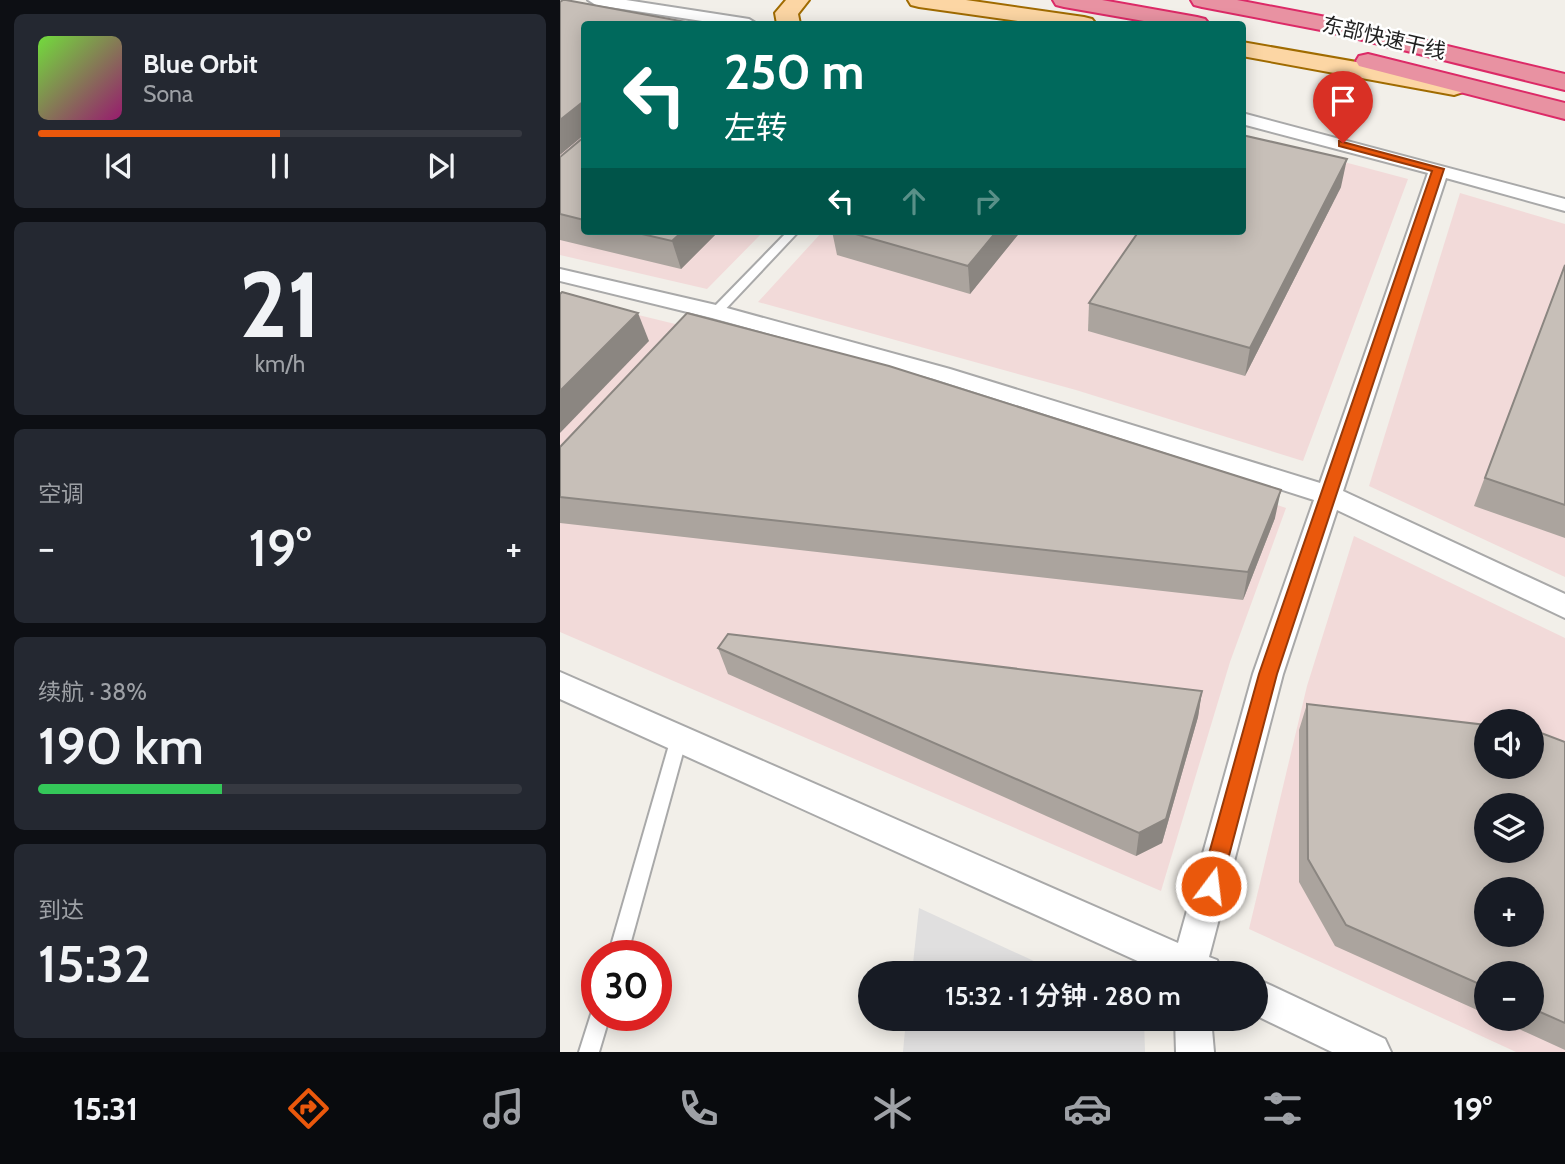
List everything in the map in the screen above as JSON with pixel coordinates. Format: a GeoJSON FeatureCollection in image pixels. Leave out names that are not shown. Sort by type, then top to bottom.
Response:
{"type":"FeatureCollection","features":[{"type":"Feature","properties":{"kind":"highway"},"geometry":{"type":"LineString","coordinates":[[1064,0],[1181,21]]}},
{"type":"Feature","properties":{"kind":"highway","name":"东部快速干线"},"geometry":{"type":"LineString","coordinates":[[1202,0],[1326,24],[1565,82]]}},
{"type":"Feature","properties":{"kind":"highway"},"geometry":{"type":"LineString","coordinates":[[1265,0],[1519,70]]}},
{"type":"Feature","properties":{"kind":"highway","name":"东部快速干线"},"geometry":{"type":"LineString","coordinates":[[1246,34],[1565,111]]}},
{"type":"Feature","properties":{"kind":"main road"},"geometry":{"type":"LineString","coordinates":[[788,21],[786,13],[798,0]]}},
{"type":"Feature","properties":{"kind":"main road"},"geometry":{"type":"LineString","coordinates":[[919,0],[1063,21]]}},
{"type":"Feature","properties":{"kind":"main road"},"geometry":{"type":"LineString","coordinates":[[1246,50],[1516,98]]}},
{"type":"Feature","properties":{"kind":"street"},"geometry":{"type":"LineString","coordinates":[[596,0],[730,21]]}},
{"type":"Feature","properties":{"kind":"street"},"geometry":{"type":"LineString","coordinates":[[1246,119],[1565,205]]}},
{"type":"Feature","properties":{"kind":"street"},"geometry":{"type":"LineString","coordinates":[[1197,961],[1268,674],[1439,169]]}},
{"type":"Feature","properties":{"kind":"street"},"geometry":{"type":"LineString","coordinates":[[560,275],[716,312],[1039,402],[1329,495],[1565,607]]}},
{"type":"Feature","properties":{"kind":"street"},"geometry":{"type":"LineString","coordinates":[[560,685],[1173,961]]}},
{"type":"Feature","properties":{"kind":"street"},"geometry":{"type":"LineString","coordinates":[[1268,1002],[1372,1052]]}},
{"type":"Feature","properties":{"kind":"street"},"geometry":{"type":"LineString","coordinates":[[1194,1031],[1195,1052]]}},
{"type":"Feature","properties":{"kind":"lane"},"geometry":{"type":"LineString","coordinates":[[716,312],[790,235]]}},
{"type":"Feature","properties":{"kind":"lane"},"geometry":{"type":"LineString","coordinates":[[622,940],[679,738]]}},
{"type":"Feature","properties":{"kind":"lane"},"geometry":{"type":"LineString","coordinates":[[590,1052],[596,1031]]}},
{"type":"Feature","properties":{"kind":"shaded area"},"geometry":{"type":"Polygon","coordinates":[[[560,16],[581,23],[581,235],[760,235],[707,289],[560,255],[560,16]]]}},
{"type":"Feature","properties":{"kind":"shaded area"},"geometry":{"type":"Polygon","coordinates":[[[1246,136],[1408,179],[1303,461],[1076,390],[758,302],[819,235],[1246,235],[1246,136]]]}},
{"type":"Feature","properties":{"kind":"shaded area"},"geometry":{"type":"Polygon","coordinates":[[[1460,193],[1565,224],[1565,577],[1369,486],[1460,193]]]}},
{"type":"Feature","properties":{"kind":"shaded area"},"geometry":{"type":"Polygon","coordinates":[[[560,296],[700,330],[1180,472],[1286,508],[1230,662],[1161,891],[560,632],[560,296]]]}},
{"type":"Feature","properties":{"kind":"shaded area"},"geometry":{"type":"Polygon","coordinates":[[[1354,536],[1565,638],[1565,1052],[1516,1052],[1249,929],[1307,686],[1354,536]]]}},
{"type":"Feature","properties":{"kind":"shaded area"},"geometry":{"type":"Polygon","coordinates":[[[919,908],[1034,961],[913,961],[919,908]]]}},
{"type":"Feature","properties":{"kind":"shaded area"},"geometry":{"type":"Polygon","coordinates":[[[905,1031],[1144,1031],[1145,1052],[903,1052],[905,1031]]]}},
{"type":"Feature","properties":{"kind":"building"},"geometry":{"type":"Polygon","coordinates":[[[566,0],[681,21],[581,21],[581,103],[560,120],[560,2],[566,0]]]}},
{"type":"Feature","properties":{"kind":"building"},"geometry":{"type":"Polygon","coordinates":[[[1246,136],[1347,159],[1250,348],[1089,303],[1136,235],[1246,235],[1246,136]]]}},
{"type":"Feature","properties":{"kind":"building"},"geometry":{"type":"Polygon","coordinates":[[[581,140],[581,219],[560,214],[560,157],[581,140]]]}},
{"type":"Feature","properties":{"kind":"building"},"geometry":{"type":"Polygon","coordinates":[[[646,235],[679,235],[672,241],[646,235]]]}},
{"type":"Feature","properties":{"kind":"building"},"geometry":{"type":"Polygon","coordinates":[[[859,235],[994,235],[968,266],[859,235]]]}},
{"type":"Feature","properties":{"kind":"building"},"geometry":{"type":"Polygon","coordinates":[[[1565,265],[1565,505],[1485,478],[1565,265]]]}},
{"type":"Feature","properties":{"kind":"building"},"geometry":{"type":"Polygon","coordinates":[[[562,292],[638,313],[560,391],[560,294],[562,292]]]}},
{"type":"Feature","properties":{"kind":"building"},"geometry":{"type":"Polygon","coordinates":[[[687,313],[889,366],[1281,490],[1248,572],[560,497],[560,447],[687,313]]]}},
{"type":"Feature","properties":{"kind":"building"},"geometry":{"type":"Polygon","coordinates":[[[728,634],[1202,691],[1166,819],[1139,833],[718,648],[728,634]]]}},
{"type":"Feature","properties":{"kind":"building"},"geometry":{"type":"Polygon","coordinates":[[[1307,704],[1474,724],[1474,779],[1544,779],[1544,734],[1565,742],[1565,1023],[1544,1014],[1544,961],[1474,961],[1474,982],[1346,925],[1308,859],[1307,704]]]}},
{"type":"Feature","properties":{"kind":"route"},"geometry":{"type":"LineString","coordinates":[[1211,886],[1268,674],[1439,169],[1343,143]]}}]}
